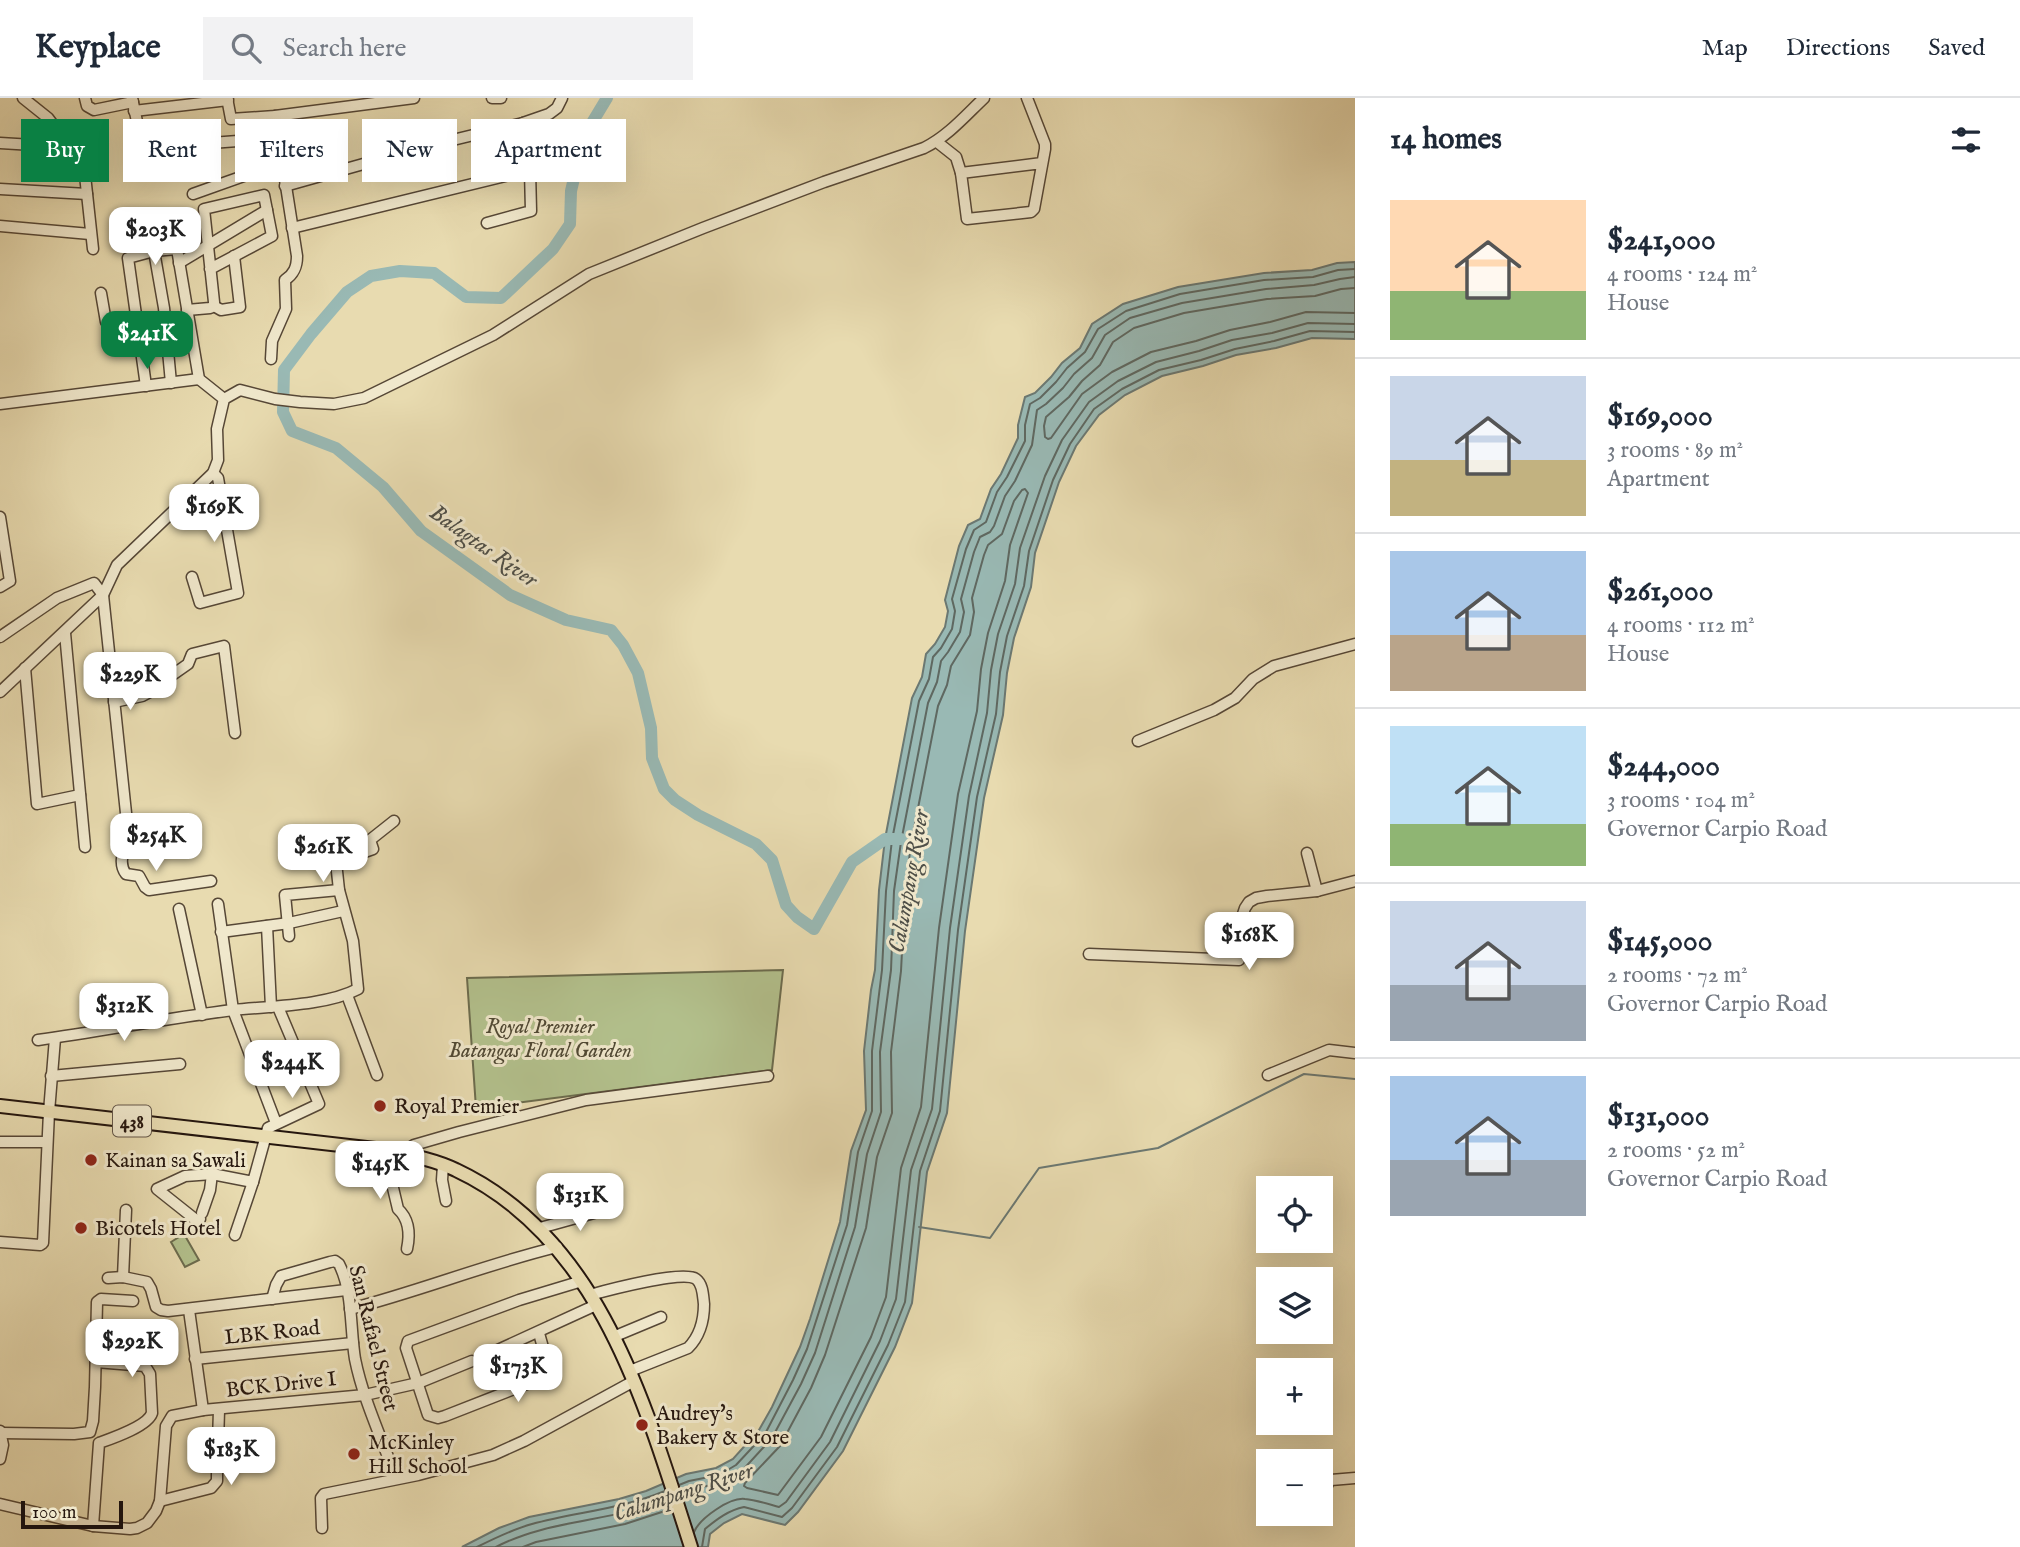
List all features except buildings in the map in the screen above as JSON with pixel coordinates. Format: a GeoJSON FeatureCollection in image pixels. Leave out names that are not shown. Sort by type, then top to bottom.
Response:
{"type":"FeatureCollection","features":[{"type":"Feature","properties":{"kind":"main road","name":"438"},"geometry":{"type":"LineString","coordinates":[[0,1106],[384,1150],[455,1169],[487,1188],[540,1228],[557,1247],[593,1300],[632,1376],[666,1468],[691,1547]]}},
{"type":"Feature","properties":{"kind":"street"},"geometry":{"type":"LineString","coordinates":[[23,98],[48,119]]}},
{"type":"Feature","properties":{"kind":"street"},"geometry":{"type":"LineString","coordinates":[[85,98],[87,106],[94,110],[133,104],[227,99],[231,118],[275,116],[415,98]]}},
{"type":"Feature","properties":{"kind":"street"},"geometry":{"type":"LineString","coordinates":[[492,98],[501,98]]}},
{"type":"Feature","properties":{"kind":"street"},"geometry":{"type":"LineString","coordinates":[[535,119],[550,114],[562,98]]}},
{"type":"Feature","properties":{"kind":"street"},"geometry":{"type":"LineString","coordinates":[[0,692],[103,595],[117,565],[213,473],[218,460],[216,429],[224,399],[240,390],[300,402],[334,404],[364,398],[493,335],[589,274],[703,228],[937,142],[984,98]]}},
{"type":"Feature","properties":{"kind":"street"},"geometry":{"type":"LineString","coordinates":[[937,142],[956,157],[961,173],[967,219],[1031,212],[1034,209],[1045,144],[1027,98]]}},
{"type":"Feature","properties":{"kind":"street"},"geometry":{"type":"LineString","coordinates":[[133,104],[142,145],[145,148],[251,140],[255,172],[193,194]]}},
{"type":"Feature","properties":{"kind":"street"},"geometry":{"type":"LineString","coordinates":[[271,359],[272,341],[286,309],[285,280],[292,276],[297,266],[275,116]]}},
{"type":"Feature","properties":{"kind":"street"},"geometry":{"type":"LineString","coordinates":[[285,186],[471,136]]}},
{"type":"Feature","properties":{"kind":"street"},"geometry":{"type":"LineString","coordinates":[[0,143],[21,144]]}},
{"type":"Feature","properties":{"kind":"street"},"geometry":{"type":"LineString","coordinates":[[961,173],[1042,163]]}},
{"type":"Feature","properties":{"kind":"street"},"geometry":{"type":"LineString","coordinates":[[86,182],[93,249]]}},
{"type":"Feature","properties":{"kind":"street"},"geometry":{"type":"LineString","coordinates":[[292,228],[481,182]]}},
{"type":"Feature","properties":{"kind":"street"},"geometry":{"type":"LineString","coordinates":[[487,223],[531,211],[530,182]]}},
{"type":"Feature","properties":{"kind":"street"},"geometry":{"type":"LineString","coordinates":[[0,189],[87,194]]}},
{"type":"Feature","properties":{"kind":"street"},"geometry":{"type":"LineString","coordinates":[[210,269],[272,236],[264,195],[204,209],[207,247],[214,306]]}},
{"type":"Feature","properties":{"kind":"street"},"geometry":{"type":"LineString","coordinates":[[179,263],[267,211]]}},
{"type":"Feature","properties":{"kind":"street"},"geometry":{"type":"LineString","coordinates":[[0,226],[90,234]]}},
{"type":"Feature","properties":{"kind":"street"},"geometry":{"type":"LineString","coordinates":[[177,234],[179,263],[199,379],[224,399]]}},
{"type":"Feature","properties":{"kind":"street"},"geometry":{"type":"LineString","coordinates":[[146,386],[128,258],[154,251],[177,249]]}},
{"type":"Feature","properties":{"kind":"street"},"geometry":{"type":"LineString","coordinates":[[154,251],[164,307],[171,383]]}},
{"type":"Feature","properties":{"kind":"street"},"geometry":{"type":"LineString","coordinates":[[214,306],[221,310],[240,307],[234,257]]}},
{"type":"Feature","properties":{"kind":"street"},"geometry":{"type":"LineString","coordinates":[[101,293],[106,322],[137,318]]}},
{"type":"Feature","properties":{"kind":"street"},"geometry":{"type":"LineString","coordinates":[[187,310],[214,306]]}},
{"type":"Feature","properties":{"kind":"street"},"geometry":{"type":"LineString","coordinates":[[0,404],[199,379]]}},
{"type":"Feature","properties":{"kind":"street"},"geometry":{"type":"LineString","coordinates":[[191,577],[200,603],[238,593],[218,478],[213,473]]}},
{"type":"Feature","properties":{"kind":"street"},"geometry":{"type":"LineString","coordinates":[[0,517],[10,581],[0,587]]}},
{"type":"Feature","properties":{"kind":"street"},"geometry":{"type":"LineString","coordinates":[[0,637],[57,598],[94,583],[103,595],[128,832],[128,843],[121,862],[122,869],[126,874],[139,876],[146,889],[211,881]]}},
{"type":"Feature","properties":{"kind":"street"},"geometry":{"type":"LineString","coordinates":[[65,632],[85,847]]}},
{"type":"Feature","properties":{"kind":"street"},"geometry":{"type":"LineString","coordinates":[[1138,741],[1214,710],[1235,698],[1262,671],[1355,643]]}},
{"type":"Feature","properties":{"kind":"street"},"geometry":{"type":"LineString","coordinates":[[114,702],[142,696],[157,688],[188,664],[192,654],[224,646],[235,733]]}},
{"type":"Feature","properties":{"kind":"street"},"geometry":{"type":"LineString","coordinates":[[25,668],[37,804],[80,795]]}},
{"type":"Feature","properties":{"kind":"street"},"geometry":{"type":"LineString","coordinates":[[38,1041],[233,1010],[275,1007],[347,995],[358,989],[353,941],[338,890],[336,862],[373,849],[370,840],[394,821]]}},
{"type":"Feature","properties":{"kind":"street"},"geometry":{"type":"LineString","coordinates":[[1307,853],[1317,891]]}},
{"type":"Feature","properties":{"kind":"street"},"geometry":{"type":"LineString","coordinates":[[1089,954],[1239,960],[1241,920],[1250,902],[1256,898],[1317,891],[1355,881]]}},
{"type":"Feature","properties":{"kind":"street"},"geometry":{"type":"LineString","coordinates":[[289,936],[285,895],[338,890]]}},
{"type":"Feature","properties":{"kind":"street"},"geometry":{"type":"LineString","coordinates":[[218,904],[233,1010],[276,1123]]}},
{"type":"Feature","properties":{"kind":"street"},"geometry":{"type":"LineString","coordinates":[[180,909],[202,1015]]}},
{"type":"Feature","properties":{"kind":"street"},"geometry":{"type":"LineString","coordinates":[[221,932],[289,923],[343,911]]}},
{"type":"Feature","properties":{"kind":"street"},"geometry":{"type":"LineString","coordinates":[[235,1235],[268,1128],[319,1104],[275,1007],[267,926]]}},
{"type":"Feature","properties":{"kind":"street"},"geometry":{"type":"LineString","coordinates":[[347,995],[377,1074]]}},
{"type":"Feature","properties":{"kind":"street"},"geometry":{"type":"LineString","coordinates":[[0,1242],[40,1245],[43,1242],[55,1038]]}},
{"type":"Feature","properties":{"kind":"street"},"geometry":{"type":"LineString","coordinates":[[1268,1076],[1329,1050],[1355,1053]]}},
{"type":"Feature","properties":{"kind":"street"},"geometry":{"type":"LineString","coordinates":[[51,1076],[180,1065]]}},
{"type":"Feature","properties":{"kind":"street"},"geometry":{"type":"LineString","coordinates":[[401,1153],[414,1145],[448,1135],[586,1100],[768,1076]]}},
{"type":"Feature","properties":{"kind":"street"},"geometry":{"type":"LineString","coordinates":[[0,1142],[47,1142]]}},
{"type":"Feature","properties":{"kind":"street"},"geometry":{"type":"LineString","coordinates":[[384,1150],[398,1209],[404,1214],[410,1234],[407,1249]]}},
{"type":"Feature","properties":{"kind":"street"},"geometry":{"type":"LineString","coordinates":[[443,1165],[442,1180],[446,1201]]}},
{"type":"Feature","properties":{"kind":"street"},"geometry":{"type":"LineString","coordinates":[[212,1174],[210,1190],[201,1216],[196,1220],[158,1189],[185,1176],[212,1174],[253,1182]]}},
{"type":"Feature","properties":{"kind":"street"},"geometry":{"type":"LineString","coordinates":[[540,1228],[612,1208]]}},
{"type":"Feature","properties":{"kind":"street"},"geometry":{"type":"LineString","coordinates":[[123,1278],[126,1210]]}},
{"type":"Feature","properties":{"kind":"street"},"geometry":{"type":"LineString","coordinates":[[350,1309],[557,1247]]}},
{"type":"Feature","properties":{"kind":"street","name":"San Rafael Street"},"geometry":{"type":"LineString","coordinates":[[272,1299],[281,1276],[330,1262],[339,1264],[350,1309],[355,1360],[390,1462]]}},
{"type":"Feature","properties":{"kind":"street"},"geometry":{"type":"LineString","coordinates":[[322,1528],[321,1498],[324,1494],[418,1475],[493,1455],[524,1441],[632,1376],[688,1348],[699,1334],[702,1322],[704,1304],[701,1284],[698,1280],[685,1276],[628,1286],[593,1300],[539,1333],[487,1355]]}},
{"type":"Feature","properties":{"kind":"street"},"geometry":{"type":"LineString","coordinates":[[108,1278],[147,1282],[156,1307],[161,1310],[189,1310],[346,1290]]}},
{"type":"Feature","properties":{"kind":"street"},"geometry":{"type":"LineString","coordinates":[[539,1333],[546,1367],[542,1378],[445,1416],[438,1418],[428,1415],[406,1344],[412,1339],[519,1300],[582,1281]]}},
{"type":"Feature","properties":{"kind":"street"},"geometry":{"type":"LineString","coordinates":[[90,1432],[93,1421],[97,1301],[133,1301]]}},
{"type":"Feature","properties":{"kind":"street"},"geometry":{"type":"LineString","coordinates":[[189,1310],[203,1410]]}},
{"type":"Feature","properties":{"kind":"street"},"geometry":{"type":"LineString","coordinates":[[613,1338],[661,1317]]}},
{"type":"Feature","properties":{"kind":"street","name":"LBK Road"},"geometry":{"type":"LineString","coordinates":[[195,1359],[353,1343]]}},
{"type":"Feature","properties":{"kind":"street"},"geometry":{"type":"LineString","coordinates":[[96,1362],[145,1366],[150,1374],[152,1413],[144,1423],[99,1443]]}},
{"type":"Feature","properties":{"kind":"street","name":"BCK Drive I"},"geometry":{"type":"LineString","coordinates":[[160,1501],[168,1421],[177,1414],[365,1395],[418,1383],[471,1362]]}},
{"type":"Feature","properties":{"kind":"street"},"geometry":{"type":"LineString","coordinates":[[0,1505],[93,1526],[142,1526],[152,1516],[160,1501],[215,1485],[219,1410]]}},
{"type":"Feature","properties":{"kind":"street"},"geometry":{"type":"LineString","coordinates":[[0,1459],[3,1445],[0,1432],[90,1432]]}},
{"type":"Feature","properties":{"kind":"street"},"geometry":{"type":"LineString","coordinates":[[90,1432],[99,1443],[93,1526]]}},
{"type":"Feature","properties":{"kind":"street"},"geometry":{"type":"LineString","coordinates":[[1333,1480],[1355,1478]]}},
{"type":"Feature","properties":{"kind":"green space","name":"Royal Premier Batangas Floral Garden"},"geometry":{"type":"Polygon","coordinates":[[[783,970],[772,1070],[476,1108],[467,978],[783,970]]]}},
{"type":"Feature","properties":{"kind":"green space"},"geometry":{"type":"Polygon","coordinates":[[[184,1234],[199,1260],[185,1267],[171,1242],[184,1234]]]}},
{"type":"Feature","properties":{"kind":"water","name":"Calumpang River"},"geometry":{"type":"Polygon","coordinates":[[[1355,262],[1355,339],[1312,338],[1236,355],[1162,376],[1125,395],[1099,415],[1076,446],[1059,482],[1035,553],[1031,587],[1014,638],[1003,715],[984,798],[965,931],[947,1113],[927,1172],[912,1303],[895,1347],[843,1451],[798,1512],[785,1525],[742,1514],[710,1534],[708,1547],[462,1547],[499,1528],[529,1517],[619,1499],[686,1474],[716,1468],[733,1459],[759,1430],[772,1407],[810,1319],[840,1222],[851,1151],[866,1110],[864,1051],[875,970],[879,890],[885,839],[912,698],[922,677],[926,654],[945,627],[948,611],[945,600],[959,546],[968,525],[980,519],[991,489],[1018,438],[1018,425],[1025,397],[1035,393],[1062,363],[1080,348],[1092,324],[1123,304],[1178,287],[1355,262]]]}},
{"type":"Feature","properties":{"kind":"waterway","name":"Balagtas River"},"geometry":{"type":"LineString","coordinates":[[607,98],[584,136],[571,191],[570,224],[553,249],[501,298],[466,297],[434,273],[400,271],[371,276],[347,292],[284,370],[283,412],[292,431],[336,448],[383,487],[421,531],[510,595],[566,620],[611,630],[623,645],[638,673],[651,728],[652,758],[664,789],[698,815],[756,844],[772,860],[786,905],[814,929],[852,862],[885,839],[901,839]]}},
{"type":"Feature","properties":{"kind":"waterway"},"geometry":{"type":"LineString","coordinates":[[919,1227],[990,1238],[1039,1168],[1158,1148],[1304,1074],[1355,1079]]}},
{"type":"Feature","properties":{"kind":"place","name":"Royal Premier"},"geometry":{"type":"Point","coordinates":[380,1106]}},
{"type":"Feature","properties":{"kind":"place","name":"Kainan sa Sawali"},"geometry":{"type":"Point","coordinates":[91,1160]}},
{"type":"Feature","properties":{"kind":"place","name":"Bicotels Hotel"},"geometry":{"type":"Point","coordinates":[81,1228]}},
{"type":"Feature","properties":{"kind":"place","name":"Audrey's Bakery & Store"},"geometry":{"type":"Point","coordinates":[642,1425]}},
{"type":"Feature","properties":{"kind":"place","name":"McKinley Hill School"},"geometry":{"type":"Point","coordinates":[354,1454]}}]}
